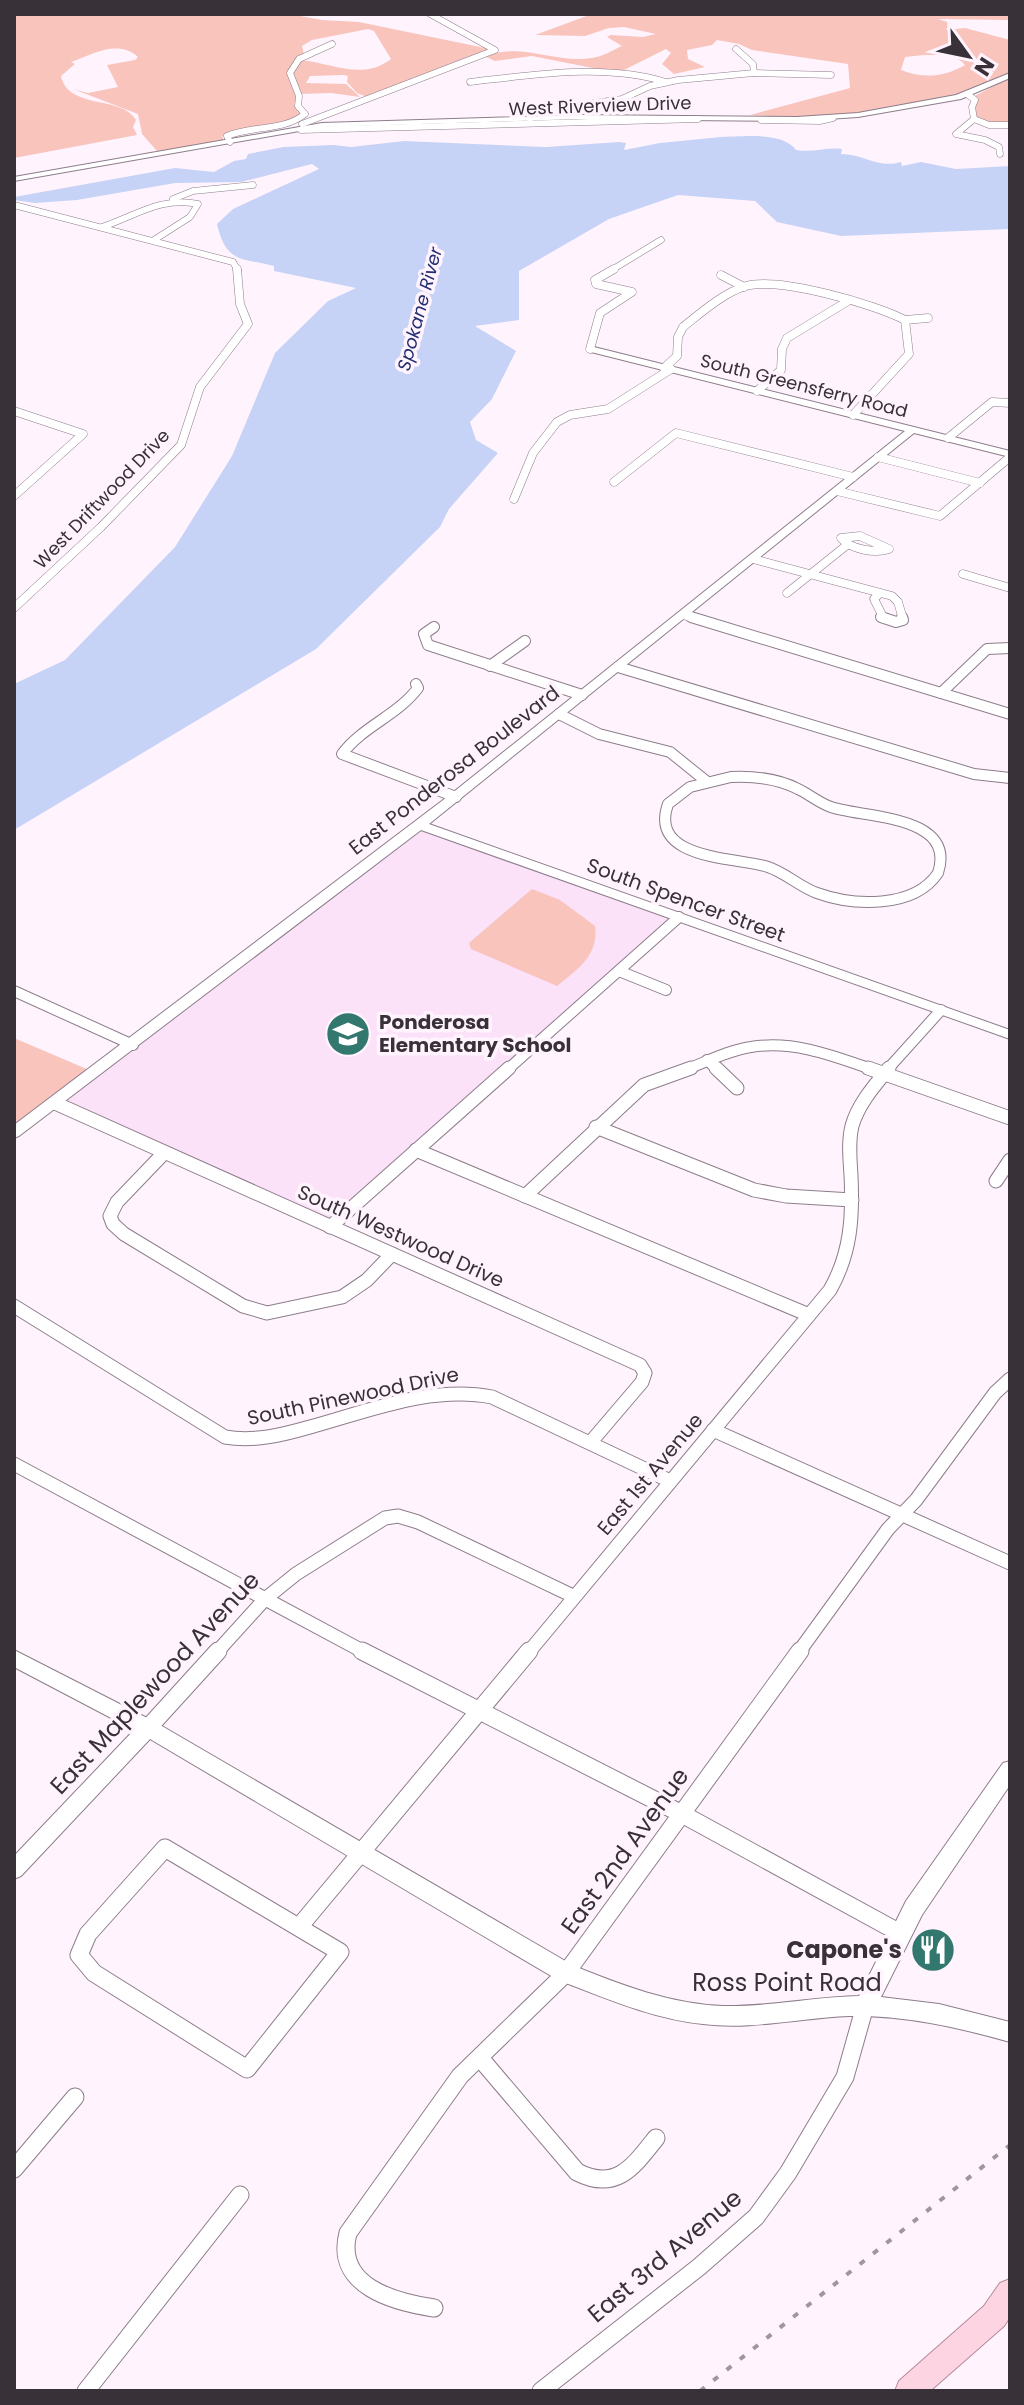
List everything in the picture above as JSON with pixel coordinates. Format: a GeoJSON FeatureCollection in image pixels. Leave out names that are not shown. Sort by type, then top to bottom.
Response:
{"type":"FeatureCollection","features":[{"type":"Feature","properties":{"kind":"main road"},"geometry":{"type":"LineString","coordinates":[[909,2391],[1005,2306]]}},
{"type":"Feature","properties":{"kind":"street"},"geometry":{"type":"LineString","coordinates":[[288,130],[495,50],[430,14]]}},
{"type":"Feature","properties":{"kind":"street"},"geometry":{"type":"LineString","coordinates":[[230,142],[227,136],[237,131],[282,125],[302,118],[305,114],[298,106],[299,96],[290,73],[299,59],[332,44]]}},
{"type":"Feature","properties":{"kind":"street"},"geometry":{"type":"LineString","coordinates":[[736,49],[753,64],[754,73]]}},
{"type":"Feature","properties":{"kind":"street"},"geometry":{"type":"LineString","coordinates":[[470,82],[552,73],[643,75],[666,82]]}},
{"type":"Feature","properties":{"kind":"street"},"geometry":{"type":"LineString","coordinates":[[535,119],[550,110],[629,97],[643,88],[666,82],[754,73],[831,75]]}},
{"type":"Feature","properties":{"kind":"street","name":"West Riverview Drive"},"geometry":{"type":"LineString","coordinates":[[14,179],[288,130],[535,119],[833,118],[889,111],[967,94],[1010,75]]}},
{"type":"Feature","properties":{"kind":"street"},"geometry":{"type":"LineString","coordinates":[[967,94],[975,100],[972,107],[974,119]]}},
{"type":"Feature","properties":{"kind":"street","name":"West Riverview Drive"},"geometry":{"type":"LineString","coordinates":[[364,126],[623,118]]}},
{"type":"Feature","properties":{"kind":"street"},"geometry":{"type":"LineString","coordinates":[[974,119],[989,125],[1010,125]]}},
{"type":"Feature","properties":{"kind":"street"},"geometry":{"type":"LineString","coordinates":[[974,119],[956,134],[985,140],[999,147],[1000,154]]}},
{"type":"Feature","properties":{"kind":"street"},"geometry":{"type":"LineString","coordinates":[[102,227],[193,191],[253,185]]}},
{"type":"Feature","properties":{"kind":"street"},"geometry":{"type":"LineString","coordinates":[[14,205],[154,240],[190,217],[198,208],[198,204],[184,200],[170,200]]}},
{"type":"Feature","properties":{"kind":"street","name":"West Driftwood Drive"},"geometry":{"type":"LineString","coordinates":[[15,605],[101,527],[181,445],[200,387],[248,324],[240,304],[237,268],[226,259],[154,240]]}},
{"type":"Feature","properties":{"kind":"street"},"geometry":{"type":"LineString","coordinates":[[590,349],[600,313],[632,292],[596,284],[595,280],[661,240]]}},
{"type":"Feature","properties":{"kind":"street"},"geometry":{"type":"LineString","coordinates":[[721,275],[744,287]]}},
{"type":"Feature","properties":{"kind":"street"},"geometry":{"type":"LineString","coordinates":[[514,499],[516,484],[531,456],[560,420],[610,408],[667,368],[677,356],[678,337],[683,327],[744,287],[772,284],[888,310],[905,320],[928,318]]}},
{"type":"Feature","properties":{"kind":"street"},"geometry":{"type":"LineString","coordinates":[[757,391],[781,370],[782,349],[787,338],[848,301]]}},
{"type":"Feature","properties":{"kind":"street"},"geometry":{"type":"LineString","coordinates":[[853,415],[909,354],[905,320]]}},
{"type":"Feature","properties":{"kind":"street","name":"South Greensferry Road"},"geometry":{"type":"LineString","coordinates":[[590,349],[1010,456]]}},
{"type":"Feature","properties":{"kind":"street"},"geometry":{"type":"LineString","coordinates":[[948,438],[990,403],[1010,403]]}},
{"type":"Feature","properties":{"kind":"street"},"geometry":{"type":"LineString","coordinates":[[14,411],[83,434],[14,496]]}},
{"type":"Feature","properties":{"kind":"street","name":"East Ponderosa Boulevard"},"geometry":{"type":"LineString","coordinates":[[14,1133],[456,797],[912,430]]}},
{"type":"Feature","properties":{"kind":"street"},"geometry":{"type":"LineString","coordinates":[[614,482],[676,433],[853,477]]}},
{"type":"Feature","properties":{"kind":"street"},"geometry":{"type":"LineString","coordinates":[[837,491],[934,515],[944,514],[1010,456]]}},
{"type":"Feature","properties":{"kind":"street"},"geometry":{"type":"LineString","coordinates":[[878,457],[980,483]]}},
{"type":"Feature","properties":{"kind":"street"},"geometry":{"type":"LineString","coordinates":[[787,593],[847,545]]}},
{"type":"Feature","properties":{"kind":"street"},"geometry":{"type":"LineString","coordinates":[[753,559],[880,593]]}},
{"type":"Feature","properties":{"kind":"street"},"geometry":{"type":"LineString","coordinates":[[963,574],[1010,588]]}},
{"type":"Feature","properties":{"kind":"street"},"geometry":{"type":"LineString","coordinates":[[683,615],[1010,714]]}},
{"type":"Feature","properties":{"kind":"street"},"geometry":{"type":"LineString","coordinates":[[434,627],[424,634],[428,645],[582,695]]}},
{"type":"Feature","properties":{"kind":"street"},"geometry":{"type":"LineString","coordinates":[[490,666],[525,641]]}},
{"type":"Feature","properties":{"kind":"street"},"geometry":{"type":"LineString","coordinates":[[941,693],[987,649],[1010,648]]}},
{"type":"Feature","properties":{"kind":"street"},"geometry":{"type":"LineString","coordinates":[[618,667],[974,774],[1010,778]]}},
{"type":"Feature","properties":{"kind":"street"},"geometry":{"type":"LineString","coordinates":[[416,684],[418,688],[411,698],[352,742],[342,754],[456,797]]}},
{"type":"Feature","properties":{"kind":"street"},"geometry":{"type":"LineString","coordinates":[[559,714],[601,735],[672,751],[688,761],[706,781]]}},
{"type":"Feature","properties":{"kind":"street"},"geometry":{"type":"LineString","coordinates":[[731,777],[767,779],[798,788],[829,806],[898,819],[931,840],[939,853],[939,868],[930,883],[907,895],[859,902],[811,891],[767,867],[704,855],[677,840],[665,814],[672,800],[706,781],[731,777]]}},
{"type":"Feature","properties":{"kind":"street","name":"South Spencer Street"},"geometry":{"type":"LineString","coordinates":[[419,825],[1010,1035]]}},
{"type":"Feature","properties":{"kind":"street"},"geometry":{"type":"LineString","coordinates":[[330,1227],[679,917]]}},
{"type":"Feature","properties":{"kind":"street"},"geometry":{"type":"LineString","coordinates":[[619,971],[666,990]]}},
{"type":"Feature","properties":{"kind":"street"},"geometry":{"type":"LineString","coordinates":[[14,991],[133,1045]]}},
{"type":"Feature","properties":{"kind":"street","name":"East 1st Avenue"},"geometry":{"type":"LineString","coordinates":[[299,1927],[830,1290],[846,1261],[852,1229],[850,1145],[854,1119],[887,1073],[941,1010]]}},
{"type":"Feature","properties":{"kind":"street"},"geometry":{"type":"LineString","coordinates":[[525,1196],[644,1085],[749,1047],[791,1046],[820,1051],[1010,1118]]}},
{"type":"Feature","properties":{"kind":"street"},"geometry":{"type":"LineString","coordinates":[[707,1060],[737,1088]]}},
{"type":"Feature","properties":{"kind":"street","name":"South Westwood Drive"},"geometry":{"type":"LineString","coordinates":[[55,1103],[640,1365],[645,1373],[642,1382],[590,1443]]}},
{"type":"Feature","properties":{"kind":"street"},"geometry":{"type":"LineString","coordinates":[[596,1127],[754,1190],[786,1196],[852,1200]]}},
{"type":"Feature","properties":{"kind":"street"},"geometry":{"type":"LineString","coordinates":[[416,1150],[809,1315]]}},
{"type":"Feature","properties":{"kind":"street"},"geometry":{"type":"LineString","coordinates":[[164,1153],[117,1202],[110,1216],[113,1224],[124,1234],[249,1309],[280,1313],[342,1297],[367,1280],[392,1254]]}},
{"type":"Feature","properties":{"kind":"street"},"geometry":{"type":"LineString","coordinates":[[996,1181],[1010,1160]]}},
{"type":"Feature","properties":{"kind":"street","name":"South Pinewood Drive"},"geometry":{"type":"LineString","coordinates":[[14,1306],[214,1432],[237,1440],[263,1439],[438,1395],[471,1391],[492,1397],[670,1481]]}},
{"type":"Feature","properties":{"kind":"street","name":"East 2nd Avenue"},"geometry":{"type":"LineString","coordinates":[[434,2308],[397,2302],[357,2277],[347,2266],[344,2242],[460,2076],[544,2001],[566,1973],[782,1672],[995,1393],[1010,1379]]}},
{"type":"Feature","properties":{"kind":"street"},"geometry":{"type":"LineString","coordinates":[[713,1430],[1010,1563]]}},
{"type":"Feature","properties":{"kind":"street"},"geometry":{"type":"LineString","coordinates":[[14,1464],[265,1599],[682,1814],[900,1933]]}},
{"type":"Feature","properties":{"kind":"street","name":"East Maplewood Avenue"},"geometry":{"type":"LineString","coordinates":[[14,1870],[265,1599],[296,1574],[385,1518],[409,1518],[573,1596]]}},
{"type":"Feature","properties":{"kind":"street","name":"Ross Point Road"},"geometry":{"type":"LineString","coordinates":[[14,1658],[148,1728],[566,1973],[637,2002],[703,2014],[865,2006],[910,2010],[1010,2032]]}},
{"type":"Feature","properties":{"kind":"street","name":"East 3rd Avenue"},"geometry":{"type":"LineString","coordinates":[[541,2391],[699,2267],[756,2217],[788,2173],[845,2077],[865,2006],[900,1933],[955,1846],[1010,1769]]}},
{"type":"Feature","properties":{"kind":"street"},"geometry":{"type":"LineString","coordinates":[[165,1848],[299,1927],[340,1952],[247,2069],[94,1973],[79,1955],[80,1946],[88,1934],[165,1848]]}},
{"type":"Feature","properties":{"kind":"street"},"geometry":{"type":"LineString","coordinates":[[480,2058],[577,2172],[589,2180],[596,2182],[617,2178],[656,2138]]}},
{"type":"Feature","properties":{"kind":"street"},"geometry":{"type":"LineString","coordinates":[[14,2169],[75,2097]]}},
{"type":"Feature","properties":{"kind":"street"},"geometry":{"type":"LineString","coordinates":[[86,2391],[240,2195]]}},
{"type":"Feature","properties":{"kind":"shaded area"},"geometry":{"type":"Polygon","coordinates":[[[14,14],[289,14],[359,22],[490,49],[367,97],[357,93],[347,82],[348,76],[344,75],[310,76],[306,83],[346,84],[360,97],[331,93],[299,94],[292,73],[300,60],[358,70],[369,69],[391,59],[374,31],[368,29],[312,40],[302,46],[304,54],[294,62],[288,76],[298,98],[294,104],[303,115],[283,123],[222,136],[224,141],[157,151],[142,134],[138,114],[73,89],[88,93],[118,87],[107,65],[138,57],[122,49],[105,50],[71,62],[75,64],[61,76],[74,94],[129,112],[136,120],[133,127],[137,135],[14,158],[14,14]]]}},
{"type":"Feature","properties":{"kind":"shaded area"},"geometry":{"type":"Polygon","coordinates":[[[592,14],[1010,14],[1008,20],[938,19],[950,23],[946,30],[965,28],[1010,40],[1010,73],[959,95],[882,111],[828,116],[750,115],[850,88],[848,64],[752,50],[717,40],[712,45],[687,50],[688,59],[705,67],[674,74],[662,64],[671,53],[666,49],[618,73],[532,56],[495,61],[484,56],[513,51],[592,58],[622,46],[607,37],[611,35],[643,37],[656,34],[624,27],[585,36],[535,35],[592,14]],[[905,57],[901,70],[934,75],[965,65],[952,57],[905,57]]]}},
{"type":"Feature","properties":{"kind":"shaded area"},"geometry":{"type":"Polygon","coordinates":[[[1010,77],[1010,124],[997,126],[976,118],[974,107],[978,100],[975,96],[1010,77]]]}},
{"type":"Feature","properties":{"kind":"shaded area","name":"Ponderosa Elementary School"},"geometry":{"type":"Polygon","coordinates":[[[419,825],[679,917],[330,1227],[55,1103],[419,825]]]}},
{"type":"Feature","properties":{"kind":"shaded area"},"geometry":{"type":"Polygon","coordinates":[[[532,889],[560,900],[595,926],[594,945],[590,953],[557,986],[471,949],[469,943],[532,889]]]}},
{"type":"Feature","properties":{"kind":"shaded area"},"geometry":{"type":"Polygon","coordinates":[[[14,1038],[89,1070],[14,1125],[14,1038]]]}},
{"type":"Feature","properties":{"kind":"water","name":"Spokane River"},"geometry":{"type":"Polygon","coordinates":[[[721,137],[772,138],[790,144],[796,150],[842,149],[841,154],[885,164],[901,162],[902,166],[921,162],[956,169],[1010,166],[1010,229],[841,236],[777,222],[755,201],[678,195],[609,219],[519,271],[519,320],[475,326],[516,351],[492,399],[470,422],[476,440],[498,453],[449,509],[440,527],[316,649],[14,830],[14,684],[65,660],[175,547],[232,456],[275,353],[328,301],[356,288],[274,271],[274,266],[236,257],[221,237],[217,224],[233,209],[319,169],[312,164],[241,182],[175,183],[77,200],[35,203],[14,200],[14,197],[175,168],[214,172],[234,161],[246,159],[248,154],[283,147],[351,147],[404,141],[546,147],[619,142],[626,143],[624,150],[721,137]]]}},
{"type":"Feature","properties":{"kind":"railway"},"geometry":{"type":"LineString","coordinates":[[700,2391],[1010,2145]]}},
{"type":"Feature","properties":{"kind":"place","name":"Ponderosa Elementary School"},"geometry":{"type":"Point","coordinates":[348,1034]}},
{"type":"Feature","properties":{"kind":"place","name":"Capone's"},"geometry":{"type":"Point","coordinates":[933,1950]}}]}
